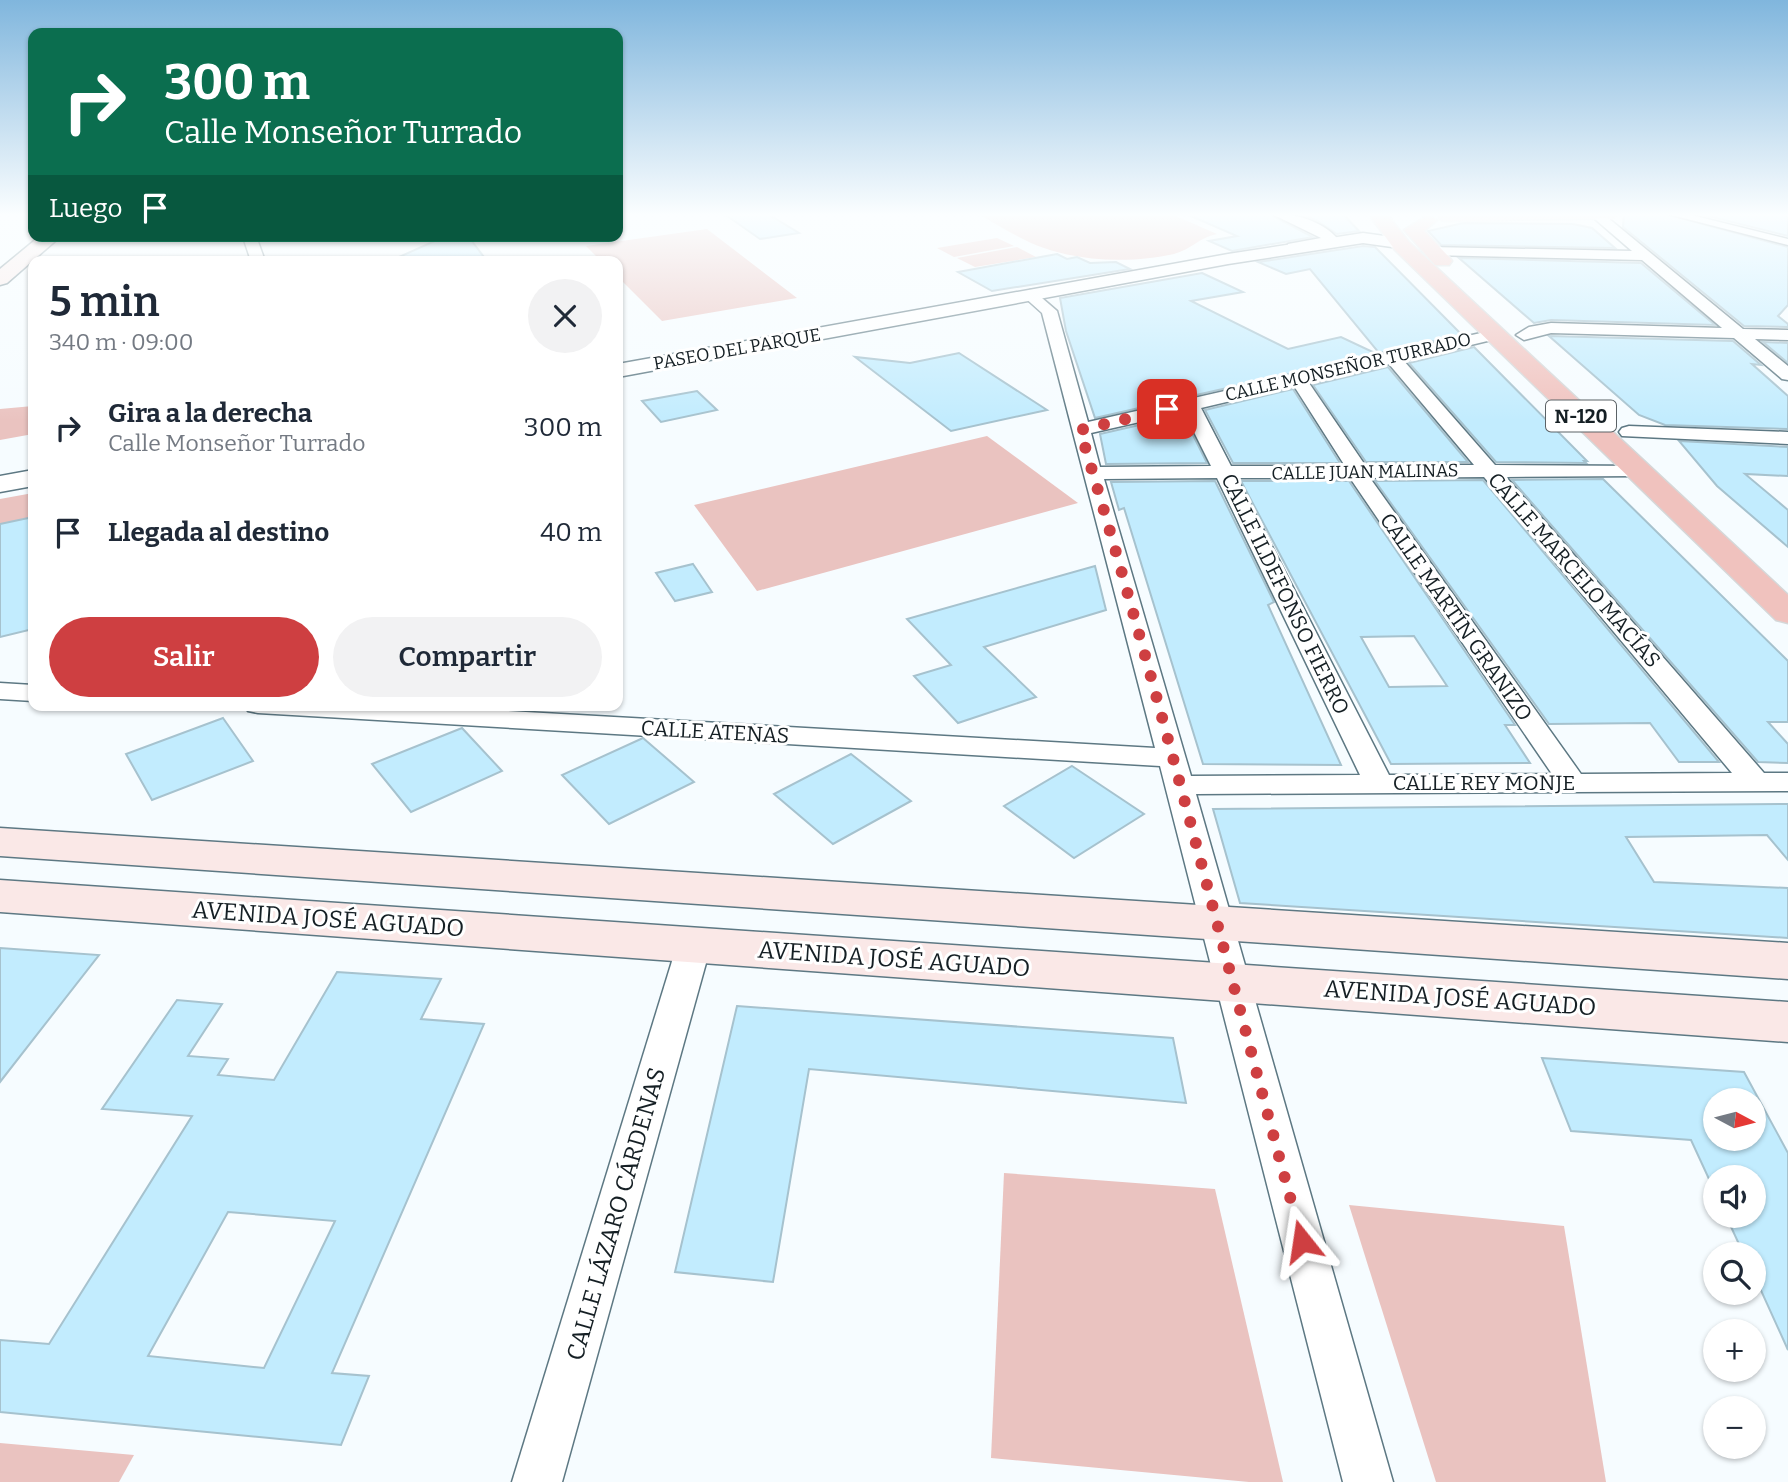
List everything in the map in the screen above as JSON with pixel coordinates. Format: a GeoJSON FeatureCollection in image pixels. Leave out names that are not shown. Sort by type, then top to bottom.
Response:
{"type":"FeatureCollection","features":[{"type":"Feature","properties":{"kind":"highway","name":"N-120"},"geometry":{"type":"LineString","coordinates":[[1439,282],[1788,613]]}},
{"type":"Feature","properties":{"kind":"highway","name":"N-120"},"geometry":{"type":"LineString","coordinates":[[1465,282],[1788,576]]}},
{"type":"Feature","properties":{"kind":"main road"},"geometry":{"type":"LineString","coordinates":[[0,842],[1788,961]]}},
{"type":"Feature","properties":{"kind":"main road","name":"AVENIDA JOSÉ AGUADO"},"geometry":{"type":"LineString","coordinates":[[0,896],[1788,1022]]}},
{"type":"Feature","properties":{"kind":"street","name":"PASEO DEL PARQUE"},"geometry":{"type":"LineString","coordinates":[[623,370],[1101,282]]}},
{"type":"Feature","properties":{"kind":"street"},"geometry":{"type":"LineString","coordinates":[[1676,282],[1788,374]]}},
{"type":"Feature","properties":{"kind":"street"},"geometry":{"type":"LineString","coordinates":[[1030,295],[1049,311],[1368,1482]]}},
{"type":"Feature","properties":{"kind":"street"},"geometry":{"type":"LineString","coordinates":[[1524,335],[1551,328],[1788,335]]}},
{"type":"Feature","properties":{"kind":"street","name":"CALLE MONSEÑOR TURRADO"},"geometry":{"type":"LineString","coordinates":[[1080,430],[1494,335]]}},
{"type":"Feature","properties":{"kind":"street","name":"CALLE MARCELO MACÍAS"},"geometry":{"type":"LineString","coordinates":[[1392,357],[1756,782]]}},
{"type":"Feature","properties":{"kind":"street","name":"CALLE MARTÍN GRANIZO"},"geometry":{"type":"LineString","coordinates":[[1298,379],[1359,472],[1362,483],[1572,782]]}},
{"type":"Feature","properties":{"kind":"street","name":"CALLE ILDEFONSO FIERRO"},"geometry":{"type":"LineString","coordinates":[[1190,404],[1379,783]]}},
{"type":"Feature","properties":{"kind":"street"},"geometry":{"type":"LineString","coordinates":[[1629,432],[1788,438]]}},
{"type":"Feature","properties":{"kind":"street","name":"CALLE JUAN MALINAS"},"geometry":{"type":"LineString","coordinates":[[1093,473],[1637,470]]}},
{"type":"Feature","properties":{"kind":"street"},"geometry":{"type":"LineString","coordinates":[[0,484],[28,479]]}},
{"type":"Feature","properties":{"kind":"street"},"geometry":{"type":"LineString","coordinates":[[0,691],[28,693]]}},
{"type":"Feature","properties":{"kind":"street","name":"CALLE ATENAS"},"geometry":{"type":"LineString","coordinates":[[340,711],[1176,772]]}},
{"type":"Feature","properties":{"kind":"street","name":"CALLE REY MONJE"},"geometry":{"type":"LineString","coordinates":[[1176,772],[1379,783],[1788,782]]}},
{"type":"Feature","properties":{"kind":"street","name":"CALLE LÁZARO CÁRDENAS"},"geometry":{"type":"LineString","coordinates":[[537,1482],[694,945]]}},
{"type":"Feature","properties":{"kind":"shaded area"},"geometry":{"type":"Polygon","coordinates":[[[623,282],[776,282],[797,298],[662,321],[623,282]]]}},
{"type":"Feature","properties":{"kind":"shaded area"},"geometry":{"type":"Polygon","coordinates":[[[28,406],[28,435],[0,440],[0,409],[28,406]]]}},
{"type":"Feature","properties":{"kind":"shaded area"},"geometry":{"type":"Polygon","coordinates":[[[987,436],[1078,503],[757,591],[694,505],[987,436]]]}},
{"type":"Feature","properties":{"kind":"shaded area"},"geometry":{"type":"Polygon","coordinates":[[[28,494],[28,630],[0,636],[0,499],[28,494]]]}},
{"type":"Feature","properties":{"kind":"shaded area"},"geometry":{"type":"Polygon","coordinates":[[[1004,1173],[1215,1189],[1283,1482],[1249,1482],[991,1458],[1004,1173]]]}},
{"type":"Feature","properties":{"kind":"shaded area"},"geometry":{"type":"Polygon","coordinates":[[[1349,1205],[1564,1226],[1606,1482],[1436,1482],[1349,1205]]]}},
{"type":"Feature","properties":{"kind":"shaded area"},"geometry":{"type":"Polygon","coordinates":[[[0,1443],[134,1455],[119,1482],[0,1482],[0,1443]]]}},
{"type":"Feature","properties":{"kind":"building"},"geometry":{"type":"Polygon","coordinates":[[[976,282],[1047,282],[992,291],[976,282]]]}},
{"type":"Feature","properties":{"kind":"building"},"geometry":{"type":"Polygon","coordinates":[[[1150,282],[1222,282],[1243,292],[1191,301],[1288,349],[1341,337],[1377,354],[1095,418],[1066,331],[1060,298],[1150,282]]]}},
{"type":"Feature","properties":{"kind":"building"},"geometry":{"type":"Polygon","coordinates":[[[1321,282],[1410,282],[1462,335],[1379,353],[1321,282]]]}},
{"type":"Feature","properties":{"kind":"building"},"geometry":{"type":"Polygon","coordinates":[[[1487,282],[1664,282],[1715,325],[1551,320],[1534,323],[1487,282]]]}},
{"type":"Feature","properties":{"kind":"building"},"geometry":{"type":"Polygon","coordinates":[[[1690,282],[1788,282],[1788,305],[1778,316],[1788,327],[1744,326],[1690,282]]]}},
{"type":"Feature","properties":{"kind":"building"},"geometry":{"type":"Polygon","coordinates":[[[1549,336],[1733,341],[1761,365],[1752,364],[1788,396],[1788,429],[1665,425],[1639,415],[1549,336]]]}},
{"type":"Feature","properties":{"kind":"building"},"geometry":{"type":"Polygon","coordinates":[[[1763,342],[1788,343],[1788,363],[1763,342]]]}},
{"type":"Feature","properties":{"kind":"building"},"geometry":{"type":"Polygon","coordinates":[[[1474,347],[1587,461],[1584,461],[1586,463],[1496,462],[1409,363],[1474,347]]]}},
{"type":"Feature","properties":{"kind":"building"},"geometry":{"type":"Polygon","coordinates":[[[959,353],[1047,410],[951,431],[855,357],[910,363],[959,353]]]}},
{"type":"Feature","properties":{"kind":"building"},"geometry":{"type":"Polygon","coordinates":[[[1388,367],[1468,462],[1366,462],[1313,385],[1388,367]]]}},
{"type":"Feature","properties":{"kind":"building"},"geometry":{"type":"Polygon","coordinates":[[[1293,389],[1340,463],[1233,463],[1205,410],[1293,389]]]}},
{"type":"Feature","properties":{"kind":"building"},"geometry":{"type":"Polygon","coordinates":[[[697,391],[717,410],[661,422],[642,401],[697,391]]]}},
{"type":"Feature","properties":{"kind":"building"},"geometry":{"type":"Polygon","coordinates":[[[1183,415],[1207,463],[1106,464],[1100,434],[1183,415]]]}},
{"type":"Feature","properties":{"kind":"building"},"geometry":{"type":"Polygon","coordinates":[[[1679,441],[1788,447],[1788,476],[1745,474],[1788,510],[1788,547],[1717,486],[1679,441]]]}},
{"type":"Feature","properties":{"kind":"building"},"geometry":{"type":"Polygon","coordinates":[[[1603,479],[1788,661],[1788,722],[1768,722],[1788,744],[1788,763],[1758,762],[1512,480],[1603,479]]]}},
{"type":"Feature","properties":{"kind":"building"},"geometry":{"type":"Polygon","coordinates":[[[1483,480],[1719,762],[1679,762],[1650,723],[1549,724],[1375,481],[1483,480]]]}},
{"type":"Feature","properties":{"kind":"building"},"geometry":{"type":"Polygon","coordinates":[[[1215,481],[1274,602],[1268,605],[1341,765],[1203,764],[1124,508],[1119,510],[1111,482],[1215,481]]]}},
{"type":"Feature","properties":{"kind":"building"},"geometry":{"type":"Polygon","coordinates":[[[1241,481],[1349,481],[1515,725],[1505,725],[1530,763],[1391,764],[1241,481]],[[1414,636],[1361,637],[1389,687],[1447,686],[1414,636]]]}},
{"type":"Feature","properties":{"kind":"building"},"geometry":{"type":"Polygon","coordinates":[[[28,518],[28,630],[0,637],[0,524],[28,518]]]}},
{"type":"Feature","properties":{"kind":"building"},"geometry":{"type":"Polygon","coordinates":[[[693,564],[712,592],[675,601],[656,573],[693,564]]]}},
{"type":"Feature","properties":{"kind":"building"},"geometry":{"type":"Polygon","coordinates":[[[1095,566],[1106,610],[984,647],[1036,697],[958,723],[914,676],[951,665],[907,619],[1095,566]]]}},
{"type":"Feature","properties":{"kind":"building"},"geometry":{"type":"Polygon","coordinates":[[[223,718],[253,761],[152,800],[126,754],[223,718]]]}},
{"type":"Feature","properties":{"kind":"building"},"geometry":{"type":"Polygon","coordinates":[[[462,728],[502,771],[411,812],[372,764],[462,728]]]}},
{"type":"Feature","properties":{"kind":"building"},"geometry":{"type":"Polygon","coordinates":[[[643,738],[694,782],[609,824],[562,775],[643,738]]]}},
{"type":"Feature","properties":{"kind":"building"},"geometry":{"type":"Polygon","coordinates":[[[851,754],[911,801],[833,844],[774,794],[851,754]]]}},
{"type":"Feature","properties":{"kind":"building"},"geometry":{"type":"Polygon","coordinates":[[[1072,766],[1144,814],[1074,858],[1004,806],[1072,766]]]}},
{"type":"Feature","properties":{"kind":"building"},"geometry":{"type":"Polygon","coordinates":[[[1788,804],[1788,860],[1767,835],[1626,837],[1654,882],[1788,888],[1788,938],[1240,903],[1213,809],[1788,804]]]}},
{"type":"Feature","properties":{"kind":"building"},"geometry":{"type":"Polygon","coordinates":[[[0,948],[99,955],[0,1082],[0,948]]]}},
{"type":"Feature","properties":{"kind":"building"},"geometry":{"type":"Polygon","coordinates":[[[337,972],[441,979],[421,1019],[484,1024],[332,1373],[369,1376],[341,1445],[0,1412],[0,1340],[49,1344],[192,1116],[102,1109],[177,1000],[222,1004],[188,1056],[228,1059],[218,1075],[274,1080],[337,972]],[[228,1212],[148,1356],[264,1368],[335,1221],[228,1212]]]}},
{"type":"Feature","properties":{"kind":"building"},"geometry":{"type":"Polygon","coordinates":[[[737,1006],[1173,1038],[1186,1103],[809,1069],[773,1282],[675,1272],[737,1006]]]}},
{"type":"Feature","properties":{"kind":"building"},"geometry":{"type":"Polygon","coordinates":[[[1542,1058],[1744,1072],[1753,1088],[1703,1088],[1703,1152],[1766,1152],[1766,1112],[1788,1153],[1788,1350],[1766,1301],[1766,1242],[1738,1242],[1732,1228],[1766,1228],[1766,1165],[1703,1166],[1691,1140],[1571,1131],[1542,1058]]]}},
{"type":"Feature","properties":{"kind":"route"},"geometry":{"type":"LineString","coordinates":[[1167,409],[1080,430],[1302,1241]]}}]}
